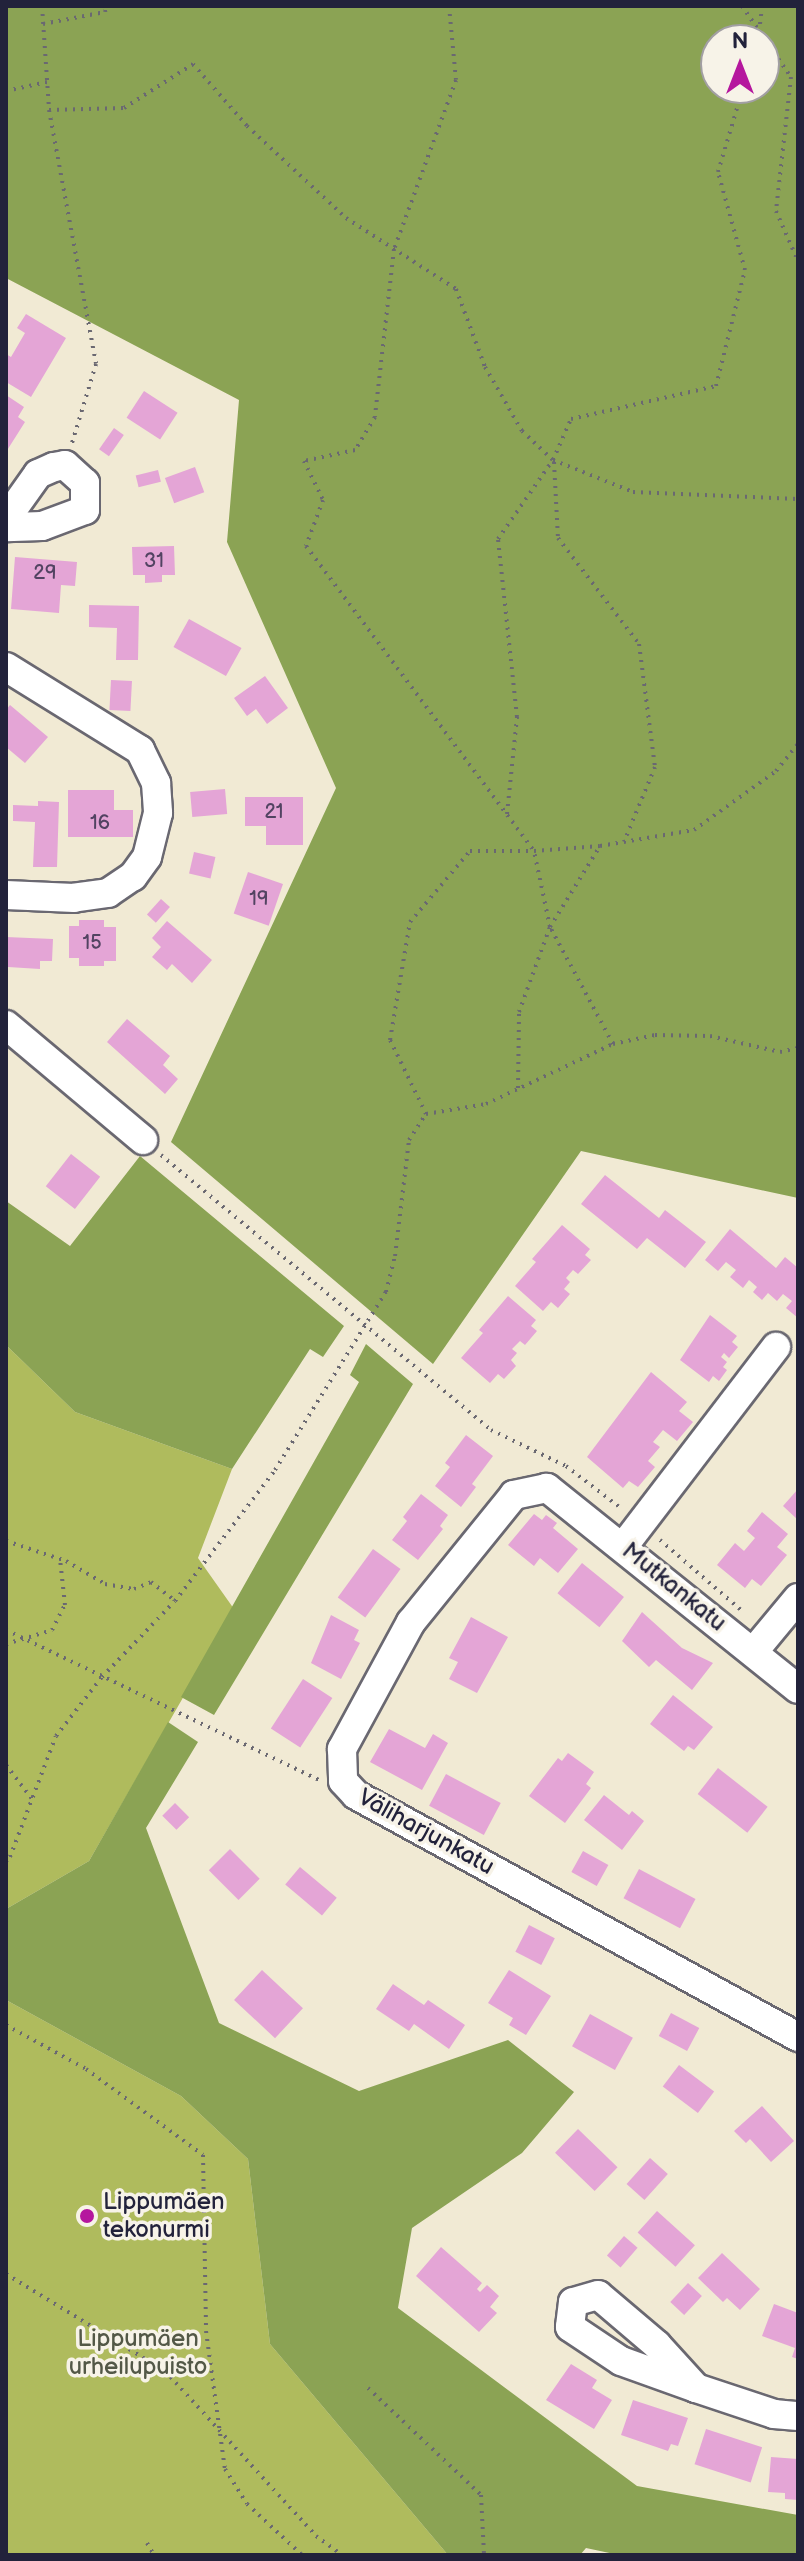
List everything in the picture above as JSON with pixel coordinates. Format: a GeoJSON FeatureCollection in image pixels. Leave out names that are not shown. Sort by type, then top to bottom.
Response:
{"type":"FeatureCollection","features":[{"type":"Feature","properties":{"kind":"street"},"geometry":{"type":"LineString","coordinates":[[6,519],[38,474],[65,465],[85,483],[85,510],[42,526],[6,527]]}},
{"type":"Feature","properties":{"kind":"street"},"geometry":{"type":"LineString","coordinates":[[6,667],[140,750],[156,783],[158,813],[147,857],[133,876],[108,893],[74,898],[6,895]]}},
{"type":"Feature","properties":{"kind":"street"},"geometry":{"type":"LineString","coordinates":[[6,1025],[143,1140]]}},
{"type":"Feature","properties":{"kind":"street"},"geometry":{"type":"LineString","coordinates":[[623,1547],[776,1347]]}},
{"type":"Feature","properties":{"kind":"street","name":"Mutkankatu"},"geometry":{"type":"LineString","coordinates":[[547,1488],[623,1547],[761,1642],[798,1689]]}},
{"type":"Feature","properties":{"kind":"street","name":"Väliharjunkatu"},"geometry":{"type":"LineString","coordinates":[[547,1488],[514,1495],[411,1622],[342,1749],[343,1781],[356,1795],[798,2037]]}},
{"type":"Feature","properties":{"kind":"street"},"geometry":{"type":"LineString","coordinates":[[761,1642],[798,1598]]}},
{"type":"Feature","properties":{"kind":"street"},"geometry":{"type":"LineString","coordinates":[[696,2388],[774,2414],[798,2416]]}},
{"type":"Feature","properties":{"kind":"path"},"geometry":{"type":"LineString","coordinates":[[42,6],[49,110],[96,364],[65,465]]}},
{"type":"Feature","properties":{"kind":"path"},"geometry":{"type":"LineString","coordinates":[[43,24],[105,12],[107,6]]}},
{"type":"Feature","properties":{"kind":"path"},"geometry":{"type":"LineString","coordinates":[[449,6],[456,80],[394,249],[375,417],[355,450],[304,461],[323,500],[306,546],[534,851],[550,927],[613,1044]]}},
{"type":"Feature","properties":{"kind":"path"},"geometry":{"type":"LineString","coordinates":[[742,6],[754,24]]}},
{"type":"Feature","properties":{"kind":"path"},"geometry":{"type":"LineString","coordinates":[[780,61],[791,77],[776,211],[798,261]]}},
{"type":"Feature","properties":{"kind":"path"},"geometry":{"type":"LineString","coordinates":[[49,110],[124,108],[193,64],[247,126],[346,218],[456,289],[485,367],[522,431],[553,460],[633,492],[798,499]]}},
{"type":"Feature","properties":{"kind":"path"},"geometry":{"type":"LineString","coordinates":[[791,77],[798,78]]}},
{"type":"Feature","properties":{"kind":"path"},"geometry":{"type":"LineString","coordinates":[[6,91],[47,82]]}},
{"type":"Feature","properties":{"kind":"path"},"geometry":{"type":"LineString","coordinates":[[507,814],[517,717],[498,539],[553,460],[571,419],[716,386],[745,270],[718,172],[738,104]]}},
{"type":"Feature","properties":{"kind":"path"},"geometry":{"type":"LineString","coordinates":[[553,460],[558,538],[639,644],[655,767],[624,842]]}},
{"type":"Feature","properties":{"kind":"path"},"geometry":{"type":"LineString","coordinates":[[426,1114],[390,1040],[410,922],[470,851],[534,851],[600,846],[694,830],[776,771],[798,744]]}},
{"type":"Feature","properties":{"kind":"path"},"geometry":{"type":"LineString","coordinates":[[518,1089],[519,1012],[550,927],[600,846]]}},
{"type":"Feature","properties":{"kind":"path"},"geometry":{"type":"LineString","coordinates":[[6,1861],[56,1736],[102,1677],[175,1601],[275,1470],[386,1292],[395,1256],[409,1140],[426,1114],[486,1104],[613,1044],[669,1035],[710,1036],[780,1052],[798,1048]]}},
{"type":"Feature","properties":{"kind":"path"},"geometry":{"type":"LineString","coordinates":[[143,1140],[491,1430],[566,1466],[641,1523],[761,1642]]}},
{"type":"Feature","properties":{"kind":"path"},"geometry":{"type":"LineString","coordinates":[[6,1541],[60,1559],[105,1584],[134,1589],[151,1582],[175,1601]]}},
{"type":"Feature","properties":{"kind":"path"},"geometry":{"type":"LineString","coordinates":[[6,1644],[19,1637],[52,1630],[65,1605],[60,1559]]}},
{"type":"Feature","properties":{"kind":"path"},"geometry":{"type":"LineString","coordinates":[[6,1630],[321,1781],[343,1781]]}},
{"type":"Feature","properties":{"kind":"path"},"geometry":{"type":"LineString","coordinates":[[6,1765],[32,1799]]}},
{"type":"Feature","properties":{"kind":"path"},"geometry":{"type":"LineString","coordinates":[[6,2025],[86,2069],[203,2155],[206,2331],[225,2469],[247,2504],[302,2555]]}},
{"type":"Feature","properties":{"kind":"path"},"geometry":{"type":"LineString","coordinates":[[6,2274],[165,2371],[316,2536],[342,2555]]}},
{"type":"Feature","properties":{"kind":"path"},"geometry":{"type":"LineString","coordinates":[[368,2388],[481,2495],[484,2555]]}},
{"type":"Feature","properties":{"kind":"path"},"geometry":{"type":"LineString","coordinates":[[147,2543],[154,2555]]}},
{"type":"Feature","properties":{"kind":"green space"},"geometry":{"type":"Polygon","coordinates":[[[6,6],[798,6],[798,1198],[581,1151],[433,1364],[171,1142],[336,788],[227,542],[239,400],[6,278],[6,6]]]}},
{"type":"Feature","properties":{"kind":"green space"},"geometry":{"type":"Polygon","coordinates":[[[140,1156],[344,1326],[323,1357],[310,1349],[232,1469],[75,1412],[6,1345],[6,1201],[70,1246],[140,1156]]]}},
{"type":"Feature","properties":{"kind":"green space"},"geometry":{"type":"Polygon","coordinates":[[[366,1344],[413,1384],[214,1715],[181,1697],[359,1382],[350,1375],[366,1344]]]}},
{"type":"Feature","properties":{"kind":"green space"},"geometry":{"type":"Polygon","coordinates":[[[6,1345],[75,1412],[232,1469],[198,1558],[234,1609],[89,1861],[6,1909],[6,1345]]]}},
{"type":"Feature","properties":{"kind":"green space"},"geometry":{"type":"Polygon","coordinates":[[[168,1722],[198,1742],[146,1828],[219,2023],[359,2091],[508,2040],[574,2092],[522,2153],[412,2228],[398,2308],[637,2486],[798,2515],[798,2555],[619,2555],[586,2548],[580,2555],[448,2555],[270,2344],[248,2159],[181,2096],[6,2000],[6,1909],[89,1861],[168,1722]]]}},
{"type":"Feature","properties":{"kind":"green space","name":"Lippumäen urheilupuisto"},"geometry":{"type":"Polygon","coordinates":[[[6,2000],[181,2096],[248,2159],[270,2344],[448,2555],[6,2555],[6,2000]]]}},
{"type":"Feature","properties":{"kind":"building"},"geometry":{"type":"Polygon","coordinates":[[[26,314],[66,338],[31,397],[6,382],[6,354],[11,357],[25,333],[17,328],[26,314]]]}},
{"type":"Feature","properties":{"kind":"building"},"geometry":{"type":"Polygon","coordinates":[[[144,391],[178,413],[160,440],[127,418],[144,391]]]}},
{"type":"Feature","properties":{"kind":"building"},"geometry":{"type":"Polygon","coordinates":[[[6,395],[24,407],[18,417],[25,422],[6,452],[6,395]]]}},
{"type":"Feature","properties":{"kind":"building"},"geometry":{"type":"Polygon","coordinates":[[[114,428],[124,435],[109,456],[99,449],[114,428]]]}},
{"type":"Feature","properties":{"kind":"building"},"geometry":{"type":"Polygon","coordinates":[[[195,467],[204,492],[174,503],[165,478],[195,467]]]}},
{"type":"Feature","properties":{"kind":"building"},"geometry":{"type":"Polygon","coordinates":[[[158,470],[161,482],[139,487],[136,476],[158,470]]]}},
{"type":"Feature","properties":{"kind":"building"},"geometry":{"type":"Polygon","coordinates":[[[174,546],[175,575],[162,575],[162,582],[145,583],[145,575],[133,575],[132,547],[174,546]]]}},
{"type":"Feature","properties":{"kind":"building"},"geometry":{"type":"Polygon","coordinates":[[[15,557],[77,562],[75,586],[61,585],[59,613],[11,609],[15,557]]]}},
{"type":"Feature","properties":{"kind":"building"},"geometry":{"type":"Polygon","coordinates":[[[89,605],[139,606],[138,660],[116,660],[117,628],[89,627],[89,605]]]}},
{"type":"Feature","properties":{"kind":"building"},"geometry":{"type":"Polygon","coordinates":[[[189,619],[241,648],[226,676],[173,647],[189,619]]]}},
{"type":"Feature","properties":{"kind":"building"},"geometry":{"type":"Polygon","coordinates":[[[265,676],[288,708],[267,724],[256,709],[247,716],[234,698],[265,676]]]}},
{"type":"Feature","properties":{"kind":"building"},"geometry":{"type":"Polygon","coordinates":[[[111,680],[132,681],[130,711],[109,710],[111,680]]]}},
{"type":"Feature","properties":{"kind":"building"},"geometry":{"type":"Polygon","coordinates":[[[10,705],[48,737],[25,763],[6,747],[6,710],[10,705]]]}},
{"type":"Feature","properties":{"kind":"building"},"geometry":{"type":"Polygon","coordinates":[[[225,789],[227,814],[192,817],[190,792],[225,789]]]}},
{"type":"Feature","properties":{"kind":"building"},"geometry":{"type":"Polygon","coordinates":[[[68,790],[114,790],[114,810],[133,810],[133,837],[68,837],[68,790]]]}},
{"type":"Feature","properties":{"kind":"building"},"geometry":{"type":"Polygon","coordinates":[[[245,797],[303,797],[303,845],[266,845],[266,826],[245,826],[245,797]]]}},
{"type":"Feature","properties":{"kind":"building"},"geometry":{"type":"Polygon","coordinates":[[[38,801],[59,802],[57,867],[33,867],[35,822],[13,821],[13,805],[38,806],[38,801]]]}},
{"type":"Feature","properties":{"kind":"building"},"geometry":{"type":"Polygon","coordinates":[[[194,852],[215,857],[210,878],[189,873],[194,852]]]}},
{"type":"Feature","properties":{"kind":"building"},"geometry":{"type":"Polygon","coordinates":[[[248,872],[283,884],[269,926],[234,914],[248,872]]]}},
{"type":"Feature","properties":{"kind":"building"},"geometry":{"type":"Polygon","coordinates":[[[161,899],[170,907],[156,923],[147,915],[161,899]]]}},
{"type":"Feature","properties":{"kind":"building"},"geometry":{"type":"Polygon","coordinates":[[[79,920],[104,920],[104,927],[116,927],[116,961],[104,961],[104,966],[79,966],[79,958],[69,958],[69,926],[79,926],[79,920]]]}},
{"type":"Feature","properties":{"kind":"building"},"geometry":{"type":"Polygon","coordinates":[[[167,921],[212,960],[192,983],[172,964],[167,970],[152,957],[161,947],[152,938],[167,921]]]}},
{"type":"Feature","properties":{"kind":"building"},"geometry":{"type":"Polygon","coordinates":[[[6,937],[53,939],[52,961],[40,961],[40,969],[8,967],[6,937]]]}},
{"type":"Feature","properties":{"kind":"building"},"geometry":{"type":"Polygon","coordinates":[[[127,1019],[170,1056],[163,1065],[178,1079],[165,1094],[107,1042],[127,1019]]]}},
{"type":"Feature","properties":{"kind":"building"},"geometry":{"type":"Polygon","coordinates":[[[71,1154],[100,1177],[75,1209],[46,1186],[71,1154]]]}},
{"type":"Feature","properties":{"kind":"building"},"geometry":{"type":"Polygon","coordinates":[[[605,1175],[659,1218],[665,1210],[706,1242],[685,1268],[647,1238],[637,1249],[581,1204],[605,1175]]]}},
{"type":"Feature","properties":{"kind":"building"},"geometry":{"type":"Polygon","coordinates":[[[562,1225],[590,1249],[585,1255],[591,1260],[578,1274],[573,1270],[566,1278],[570,1282],[564,1289],[570,1294],[558,1308],[551,1302],[543,1311],[515,1286],[536,1262],[532,1259],[562,1225]]]}},
{"type":"Feature","properties":{"kind":"building"},"geometry":{"type":"Polygon","coordinates":[[[730,1229],[776,1268],[785,1257],[798,1268],[798,1318],[786,1308],[792,1301],[783,1294],[777,1301],[768,1293],[762,1300],[753,1292],[757,1287],[749,1280],[743,1288],[730,1277],[736,1270],[726,1262],[718,1271],[705,1260],[730,1229]]]}},
{"type":"Feature","properties":{"kind":"building"},"geometry":{"type":"Polygon","coordinates":[[[508,1296],[536,1320],[531,1326],[537,1331],[525,1345],[520,1341],[512,1349],[517,1353],[511,1360],[516,1366],[504,1379],[498,1374],[490,1383],[461,1358],[483,1333],[479,1330],[508,1296]]]}},
{"type":"Feature","properties":{"kind":"building"},"geometry":{"type":"Polygon","coordinates":[[[710,1315],[737,1336],[732,1342],[738,1347],[729,1358],[724,1353],[721,1357],[727,1362],[723,1367],[727,1370],[719,1381],[713,1376],[709,1382],[680,1360],[710,1315]]]}},
{"type":"Feature","properties":{"kind":"building"},"geometry":{"type":"Polygon","coordinates":[[[651,1372],[687,1402],[679,1411],[693,1422],[677,1441],[663,1430],[653,1442],[660,1447],[648,1461],[655,1467],[638,1487],[629,1481],[623,1488],[587,1457],[651,1372]]]}},
{"type":"Feature","properties":{"kind":"building"},"geometry":{"type":"Polygon","coordinates":[[[466,1435],[493,1456],[472,1484],[476,1487],[461,1507],[435,1486],[450,1467],[445,1463],[466,1435]]]}},
{"type":"Feature","properties":{"kind":"building"},"geometry":{"type":"Polygon","coordinates":[[[798,1489],[798,1520],[783,1506],[798,1489]]]}},
{"type":"Feature","properties":{"kind":"building"},"geometry":{"type":"Polygon","coordinates":[[[421,1494],[448,1515],[440,1526],[443,1529],[418,1560],[392,1540],[407,1521],[403,1517],[421,1494]]]}},
{"type":"Feature","properties":{"kind":"building"},"geometry":{"type":"Polygon","coordinates":[[[762,1512],[788,1534],[777,1547],[787,1555],[761,1586],[752,1579],[745,1588],[717,1565],[735,1543],[744,1551],[755,1538],[747,1531],[762,1512]]]}},
{"type":"Feature","properties":{"kind":"building"},"geometry":{"type":"Polygon","coordinates":[[[534,1514],[542,1520],[546,1515],[557,1523],[553,1528],[578,1549],[558,1573],[540,1558],[534,1566],[508,1545],[534,1514]]]}},
{"type":"Feature","properties":{"kind":"building"},"geometry":{"type":"Polygon","coordinates":[[[373,1549],[401,1569],[365,1618],[338,1598],[373,1549]]]}},
{"type":"Feature","properties":{"kind":"building"},"geometry":{"type":"Polygon","coordinates":[[[582,1563],[624,1597],[599,1627],[557,1593],[582,1563]]]}},
{"type":"Feature","properties":{"kind":"building"},"geometry":{"type":"Polygon","coordinates":[[[642,1612],[682,1648],[713,1663],[692,1690],[656,1660],[649,1667],[622,1641],[642,1612]]]}},
{"type":"Feature","properties":{"kind":"building"},"geometry":{"type":"Polygon","coordinates":[[[331,1615],[359,1630],[354,1640],[360,1643],[341,1679],[311,1663],[331,1615]]]}},
{"type":"Feature","properties":{"kind":"building"},"geometry":{"type":"Polygon","coordinates":[[[471,1617],[508,1637],[477,1693],[449,1679],[458,1662],[449,1658],[471,1617]]]}},
{"type":"Feature","properties":{"kind":"building"},"geometry":{"type":"Polygon","coordinates":[[[303,1679],[332,1698],[300,1748],[271,1728],[303,1679]]]}},
{"type":"Feature","properties":{"kind":"building"},"geometry":{"type":"Polygon","coordinates":[[[673,1695],[713,1727],[694,1750],[688,1746],[684,1751],[650,1724],[673,1695]]]}},
{"type":"Feature","properties":{"kind":"building"},"geometry":{"type":"Polygon","coordinates":[[[389,1729],[425,1748],[433,1734],[448,1743],[422,1790],[370,1762],[389,1729]]]}},
{"type":"Feature","properties":{"kind":"building"},"geometry":{"type":"Polygon","coordinates":[[[568,1753],[594,1772],[586,1784],[591,1788],[565,1823],[529,1796],[558,1758],[562,1761],[568,1753]]]}},
{"type":"Feature","properties":{"kind":"building"},"geometry":{"type":"Polygon","coordinates":[[[718,1768],[768,1807],[747,1833],[698,1794],[718,1768]]]}},
{"type":"Feature","properties":{"kind":"building"},"geometry":{"type":"Polygon","coordinates":[[[446,1774],[501,1803],[484,1835],[429,1806],[446,1774]]]}},
{"type":"Feature","properties":{"kind":"building"},"geometry":{"type":"Polygon","coordinates":[[[604,1795],[629,1815],[632,1811],[644,1821],[622,1850],[584,1820],[604,1795]]]}},
{"type":"Feature","properties":{"kind":"building"},"geometry":{"type":"Polygon","coordinates":[[[175,1803],[189,1817],[176,1830],[162,1816],[175,1803]]]}},
{"type":"Feature","properties":{"kind":"building"},"geometry":{"type":"Polygon","coordinates":[[[230,1849],[260,1879],[238,1900],[209,1870],[230,1849]]]}},
{"type":"Feature","properties":{"kind":"building"},"geometry":{"type":"Polygon","coordinates":[[[583,1851],[608,1865],[597,1886],[571,1872],[583,1851]]]}},
{"type":"Feature","properties":{"kind":"building"},"geometry":{"type":"Polygon","coordinates":[[[300,1867],[337,1898],[322,1915],[285,1885],[300,1867]]]}},
{"type":"Feature","properties":{"kind":"building"},"geometry":{"type":"Polygon","coordinates":[[[639,1869],[696,1899],[680,1928],[624,1898],[639,1869]]]}},
{"type":"Feature","properties":{"kind":"building"},"geometry":{"type":"Polygon","coordinates":[[[529,1925],[555,1938],[541,1965],[515,1952],[529,1925]]]}},
{"type":"Feature","properties":{"kind":"building"},"geometry":{"type":"Polygon","coordinates":[[[262,1970],[303,2008],[275,2038],[234,2000],[262,1970]]]}},
{"type":"Feature","properties":{"kind":"building"},"geometry":{"type":"Polygon","coordinates":[[[509,1970],[551,1996],[526,2035],[509,2025],[513,2018],[488,2003],[509,1970]]]}},
{"type":"Feature","properties":{"kind":"building"},"geometry":{"type":"Polygon","coordinates":[[[393,1984],[424,2005],[428,2000],[465,2025],[449,2049],[414,2024],[409,2031],[376,2009],[393,1984]]]}},
{"type":"Feature","properties":{"kind":"building"},"geometry":{"type":"Polygon","coordinates":[[[671,2013],[699,2028],[687,2051],[659,2036],[671,2013]]]}},
{"type":"Feature","properties":{"kind":"building"},"geometry":{"type":"Polygon","coordinates":[[[590,2014],[633,2038],[615,2070],[572,2046],[590,2014]]]}},
{"type":"Feature","properties":{"kind":"building"},"geometry":{"type":"Polygon","coordinates":[[[679,2065],[714,2091],[698,2113],[663,2087],[679,2065]]]}},
{"type":"Feature","properties":{"kind":"building"},"geometry":{"type":"Polygon","coordinates":[[[762,2106],[794,2141],[771,2162],[750,2139],[746,2143],[734,2131],[762,2106]]]}},
{"type":"Feature","properties":{"kind":"building"},"geometry":{"type":"Polygon","coordinates":[[[578,2129],[618,2167],[595,2191],[555,2153],[578,2129]]]}},
{"type":"Feature","properties":{"kind":"building"},"geometry":{"type":"Polygon","coordinates":[[[650,2158],[668,2174],[644,2200],[627,2184],[650,2158]]]}},
{"type":"Feature","properties":{"kind":"building"},"geometry":{"type":"Polygon","coordinates":[[[657,2211],[695,2245],[675,2267],[638,2233],[657,2211]]]}},
{"type":"Feature","properties":{"kind":"building"},"geometry":{"type":"Polygon","coordinates":[[[624,2236],[638,2248],[621,2267],[607,2256],[624,2236]]]}},
{"type":"Feature","properties":{"kind":"building"},"geometry":{"type":"Polygon","coordinates":[[[441,2247],[482,2283],[477,2289],[480,2292],[487,2285],[499,2296],[490,2307],[497,2313],[479,2332],[416,2276],[441,2247]]]}},
{"type":"Feature","properties":{"kind":"building"},"geometry":{"type":"Polygon","coordinates":[[[722,2253],[760,2289],[740,2310],[727,2298],[723,2302],[698,2278],[722,2253]]]}},
{"type":"Feature","properties":{"kind":"building"},"geometry":{"type":"Polygon","coordinates":[[[688,2283],[702,2296],[684,2315],[670,2302],[688,2283]]]}},
{"type":"Feature","properties":{"kind":"building"},"geometry":{"type":"Polygon","coordinates":[[[774,2304],[798,2313],[798,2359],[792,2357],[795,2348],[762,2336],[774,2304]]]}},
{"type":"Feature","properties":{"kind":"building"},"geometry":{"type":"Polygon","coordinates":[[[571,2364],[597,2380],[592,2388],[612,2400],[594,2429],[546,2400],[571,2364]]]}},
{"type":"Feature","properties":{"kind":"building"},"geometry":{"type":"Polygon","coordinates":[[[633,2400],[688,2418],[678,2446],[671,2444],[668,2451],[621,2435],[633,2400]]]}},
{"type":"Feature","properties":{"kind":"building"},"geometry":{"type":"Polygon","coordinates":[[[706,2429],[762,2447],[751,2482],[695,2464],[706,2429]]]}},
{"type":"Feature","properties":{"kind":"building"},"geometry":{"type":"Polygon","coordinates":[[[771,2457],[798,2459],[798,2500],[785,2499],[785,2493],[768,2492],[771,2457]]]}},
{"type":"Feature","properties":{"kind":"place","name":"Lippumäen tekonurmi"},"geometry":{"type":"Point","coordinates":[87,2216]}}]}
